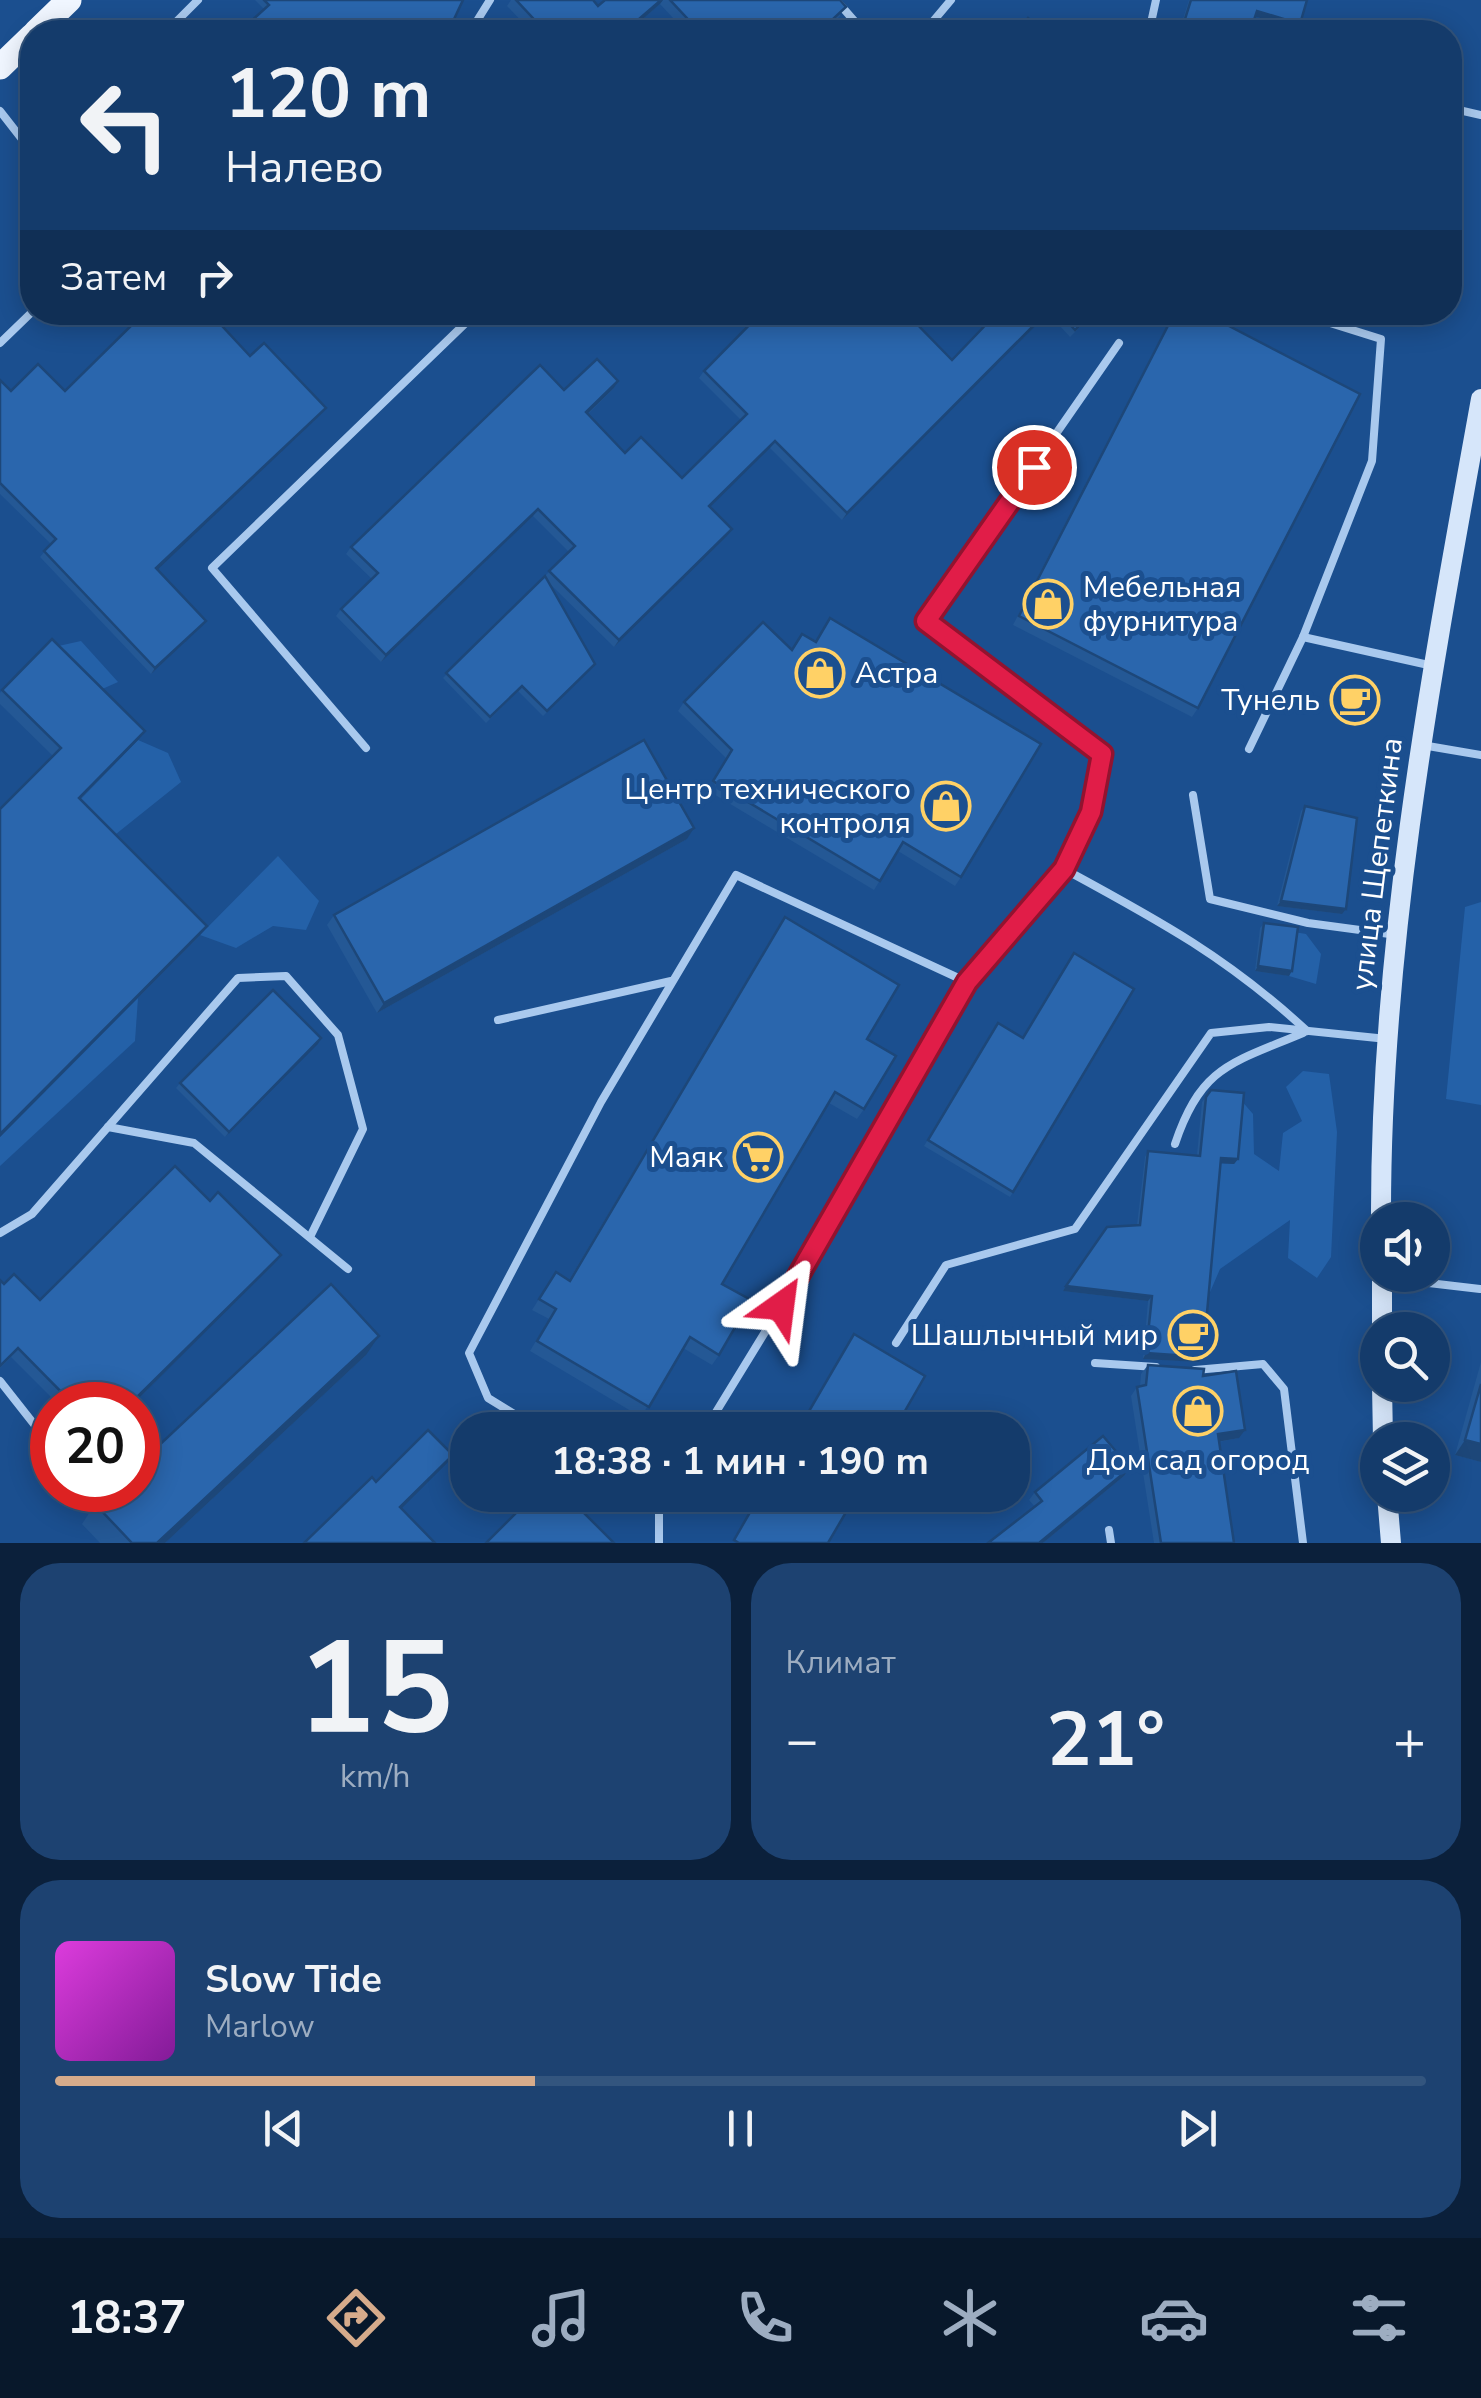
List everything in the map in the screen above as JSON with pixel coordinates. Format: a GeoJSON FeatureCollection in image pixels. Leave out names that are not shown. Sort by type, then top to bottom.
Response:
{"type":"FeatureCollection","features":[{"type":"Feature","properties":{"kind":"main road"},"geometry":{"type":"LineString","coordinates":[[0,67],[20,49]]}},
{"type":"Feature","properties":{"kind":"main road","name":"улица Щепеткина"},"geometry":{"type":"LineString","coordinates":[[1382,1202],[1387,1039],[1397,935],[1432,666],[1481,399]]}},
{"type":"Feature","properties":{"kind":"main road"},"geometry":{"type":"LineString","coordinates":[[1388,1512],[1390,1543]]}},
{"type":"Feature","properties":{"kind":"lane"},"geometry":{"type":"LineString","coordinates":[[178,20],[198,0]]}},
{"type":"Feature","properties":{"kind":"lane"},"geometry":{"type":"LineString","coordinates":[[836,0],[854,20]]}},
{"type":"Feature","properties":{"kind":"lane"},"geometry":{"type":"LineString","coordinates":[[934,20],[951,0]]}},
{"type":"Feature","properties":{"kind":"lane"},"geometry":{"type":"LineString","coordinates":[[0,111],[20,137]]}},
{"type":"Feature","properties":{"kind":"lane"},"geometry":{"type":"LineString","coordinates":[[0,343],[20,324]]}},
{"type":"Feature","properties":{"kind":"lane"},"geometry":{"type":"LineString","coordinates":[[366,748],[212,568],[464,325]]}},
{"type":"Feature","properties":{"kind":"lane"},"geometry":{"type":"LineString","coordinates":[[1249,749],[1302,637],[1372,462],[1382,339],[1336,325]]}},
{"type":"Feature","properties":{"kind":"lane"},"geometry":{"type":"LineString","coordinates":[[716,1412],[838,1213],[967,982],[1064,869],[1091,812],[1102,754],[926,621],[1119,343]]}},
{"type":"Feature","properties":{"kind":"lane"},"geometry":{"type":"LineString","coordinates":[[1302,637],[1432,666]]}},
{"type":"Feature","properties":{"kind":"lane"},"geometry":{"type":"LineString","coordinates":[[1422,746],[1481,755]]}},
{"type":"Feature","properties":{"kind":"lane"},"geometry":{"type":"LineString","coordinates":[[1194,795],[1210,899],[1308,923],[1397,935]]}},
{"type":"Feature","properties":{"kind":"lane"},"geometry":{"type":"LineString","coordinates":[[1064,869],[1198,942],[1259,986],[1307,1032]]}},
{"type":"Feature","properties":{"kind":"lane"},"geometry":{"type":"LineString","coordinates":[[511,1412],[488,1398],[469,1353],[671,980],[736,875],[967,982]]}},
{"type":"Feature","properties":{"kind":"lane"},"geometry":{"type":"LineString","coordinates":[[0,1233],[32,1214],[238,978],[286,976],[338,1035],[362,1129],[310,1237]]}},
{"type":"Feature","properties":{"kind":"lane"},"geometry":{"type":"LineString","coordinates":[[498,1020],[671,980]]}},
{"type":"Feature","properties":{"kind":"lane"},"geometry":{"type":"LineString","coordinates":[[896,1343],[946,1265],[1074,1230],[1211,1033],[1250,1026],[1387,1039]]}},
{"type":"Feature","properties":{"kind":"lane"},"geometry":{"type":"LineString","coordinates":[[1175,1144],[1189,1104],[1229,1063],[1307,1032]]}},
{"type":"Feature","properties":{"kind":"lane"},"geometry":{"type":"LineString","coordinates":[[108,1128],[194,1143],[348,1269]]}},
{"type":"Feature","properties":{"kind":"lane"},"geometry":{"type":"LineString","coordinates":[[1450,1285],[1480,1289]]}},
{"type":"Feature","properties":{"kind":"lane"},"geometry":{"type":"LineString","coordinates":[[1095,1363],[1165,1368]]}},
{"type":"Feature","properties":{"kind":"lane"},"geometry":{"type":"LineString","coordinates":[[1183,1369],[1263,1364],[1284,1389],[1303,1543]]}},
{"type":"Feature","properties":{"kind":"lane"},"geometry":{"type":"LineString","coordinates":[[0,1380],[30,1419]]}},
{"type":"Feature","properties":{"kind":"lane"},"geometry":{"type":"LineString","coordinates":[[659,1543],[660,1512]]}},
{"type":"Feature","properties":{"kind":"lane"},"geometry":{"type":"LineString","coordinates":[[1109,1530],[1111,1543]]}},
{"type":"Feature","properties":{"kind":"shaded area"},"geometry":{"type":"Polygon","coordinates":[[[81,641],[118,682],[91,694],[45,649],[81,641]]]}},
{"type":"Feature","properties":{"kind":"shaded area"},"geometry":{"type":"Polygon","coordinates":[[[138,740],[168,753],[181,782],[106,842],[72,808],[138,740]]]}},
{"type":"Feature","properties":{"kind":"shaded area"},"geometry":{"type":"Polygon","coordinates":[[[278,856],[319,901],[306,930],[273,926],[236,948],[200,935],[278,856]]]}},
{"type":"Feature","properties":{"kind":"shaded area"},"geometry":{"type":"Polygon","coordinates":[[[1481,902],[1481,1105],[1446,1099],[1465,907],[1481,902]]]}},
{"type":"Feature","properties":{"kind":"shaded area"},"geometry":{"type":"Polygon","coordinates":[[[1294,932],[1306,934],[1321,954],[1316,984],[1289,976],[1294,932]]]}},
{"type":"Feature","properties":{"kind":"shaded area"},"geometry":{"type":"Polygon","coordinates":[[[138,998],[135,1041],[0,1166],[0,1137],[138,998]]]}},
{"type":"Feature","properties":{"kind":"shaded area"},"geometry":{"type":"Polygon","coordinates":[[[1303,1071],[1329,1074],[1337,1132],[1331,1257],[1317,1278],[1288,1258],[1290,1220],[1220,1269],[1204,1306],[1217,1163],[1234,1164],[1240,1099],[1253,1114],[1254,1154],[1279,1171],[1283,1133],[1302,1121],[1286,1087],[1303,1071]]]}},
{"type":"Feature","properties":{"kind":"building"},"geometry":{"type":"Polygon","coordinates":[[[264,0],[463,0],[454,20],[252,20],[269,5],[264,0]]]}},
{"type":"Feature","properties":{"kind":"building"},"geometry":{"type":"Polygon","coordinates":[[[516,0],[593,0],[598,6],[605,0],[661,0],[638,20],[535,20],[516,0]]]}},
{"type":"Feature","properties":{"kind":"building"},"geometry":{"type":"Polygon","coordinates":[[[670,0],[840,0],[846,7],[836,20],[689,20],[670,0]]]}},
{"type":"Feature","properties":{"kind":"building"},"geometry":{"type":"Polygon","coordinates":[[[1191,0],[1307,0],[1301,20],[1257,11],[1254,20],[1185,20],[1191,0]]]}},
{"type":"Feature","properties":{"kind":"building"},"geometry":{"type":"Polygon","coordinates":[[[132,325],[221,325],[250,356],[264,343],[326,408],[156,568],[206,621],[155,668],[44,551],[56,539],[0,483],[0,380],[11,391],[38,364],[65,391],[132,325]]]}},
{"type":"Feature","properties":{"kind":"building"},"geometry":{"type":"Polygon","coordinates":[[[749,325],[918,325],[952,360],[986,325],[1034,325],[847,513],[775,441],[709,506],[732,529],[619,640],[549,571],[575,546],[538,509],[386,655],[341,609],[378,573],[351,547],[540,365],[564,390],[597,359],[618,381],[586,412],[625,453],[641,437],[682,478],[747,414],[704,371],[749,325]]]}},
{"type":"Feature","properties":{"kind":"building"},"geometry":{"type":"Polygon","coordinates":[[[1168,325],[1227,325],[1360,394],[1198,708],[1019,616],[1168,325]]]}},
{"type":"Feature","properties":{"kind":"building"},"geometry":{"type":"Polygon","coordinates":[[[545,576],[595,664],[547,711],[522,686],[490,717],[446,673],[545,576]]]}},
{"type":"Feature","properties":{"kind":"building"},"geometry":{"type":"Polygon","coordinates":[[[830,618],[1041,744],[961,877],[903,842],[880,881],[713,781],[732,750],[684,702],[763,622],[792,650],[802,634],[816,642],[830,618]]]}},
{"type":"Feature","properties":{"kind":"building"},"geometry":{"type":"Polygon","coordinates":[[[52,639],[145,731],[79,798],[207,926],[0,1134],[0,809],[61,748],[2,690],[52,639]]]}},
{"type":"Feature","properties":{"kind":"building"},"geometry":{"type":"Polygon","coordinates":[[[644,740],[694,828],[384,1003],[334,915],[644,740]]]}},
{"type":"Feature","properties":{"kind":"building"},"geometry":{"type":"Polygon","coordinates":[[[1305,806],[1357,818],[1346,909],[1281,901],[1305,806]]]}},
{"type":"Feature","properties":{"kind":"building"},"geometry":{"type":"Polygon","coordinates":[[[785,917],[899,985],[867,1039],[896,1056],[864,1109],[835,1092],[722,1284],[751,1300],[719,1355],[690,1337],[649,1407],[537,1341],[556,1309],[539,1299],[556,1272],[570,1281],[785,917]]]}},
{"type":"Feature","properties":{"kind":"building"},"geometry":{"type":"Polygon","coordinates":[[[1264,923],[1298,927],[1292,971],[1258,966],[1264,923]]]}},
{"type":"Feature","properties":{"kind":"building"},"geometry":{"type":"Polygon","coordinates":[[[1074,953],[1134,989],[1013,1192],[928,1140],[998,1023],[1023,1038],[1074,953]]]}},
{"type":"Feature","properties":{"kind":"building"},"geometry":{"type":"Polygon","coordinates":[[[273,990],[321,1038],[229,1132],[180,1083],[273,990]]]}},
{"type":"Feature","properties":{"kind":"building"},"geometry":{"type":"Polygon","coordinates":[[[1211,1090],[1244,1093],[1238,1159],[1221,1158],[1203,1357],[1146,1353],[1152,1296],[1066,1286],[1107,1227],[1140,1225],[1148,1151],[1200,1156],[1206,1097],[1211,1090]]]}},
{"type":"Feature","properties":{"kind":"building"},"geometry":{"type":"Polygon","coordinates":[[[175,1166],[210,1201],[218,1192],[281,1255],[152,1382],[51,1382],[18,1348],[0,1366],[0,1280],[4,1284],[14,1274],[40,1300],[175,1166]]]}},
{"type":"Feature","properties":{"kind":"building"},"geometry":{"type":"Polygon","coordinates":[[[331,1284],[379,1336],[157,1543],[132,1543],[103,1512],[160,1512],[160,1444],[331,1284]]]}},
{"type":"Feature","properties":{"kind":"building"},"geometry":{"type":"Polygon","coordinates":[[[854,1334],[925,1376],[904,1412],[808,1412],[854,1334]]]}},
{"type":"Feature","properties":{"kind":"building"},"geometry":{"type":"Polygon","coordinates":[[[1148,1365],[1204,1369],[1203,1376],[1236,1371],[1245,1430],[1218,1434],[1234,1543],[1161,1543],[1137,1387],[1146,1385],[1148,1365]]]}},
{"type":"Feature","properties":{"kind":"building"},"geometry":{"type":"Polygon","coordinates":[[[1481,1384],[1481,1444],[1465,1440],[1481,1384]]]}},
{"type":"Feature","properties":{"kind":"building"},"geometry":{"type":"Polygon","coordinates":[[[428,1430],[450,1452],[450,1458],[400,1507],[435,1543],[304,1543],[372,1477],[376,1482],[428,1430]]]}},
{"type":"Feature","properties":{"kind":"building"},"geometry":{"type":"Polygon","coordinates":[[[1103,1436],[1130,1468],[1039,1543],[988,1543],[1042,1501],[1035,1492],[1103,1436]]]}},
{"type":"Feature","properties":{"kind":"building"},"geometry":{"type":"Polygon","coordinates":[[[517,1512],[583,1512],[614,1543],[486,1543],[517,1512]]]}},
{"type":"Feature","properties":{"kind":"building"},"geometry":{"type":"Polygon","coordinates":[[[750,1512],[846,1512],[828,1543],[734,1540],[750,1512]]]}},
{"type":"Feature","properties":{"kind":"place","name":"Мебельная фурнитура"},"geometry":{"type":"Point","coordinates":[1048,604]}},
{"type":"Feature","properties":{"kind":"place","name":"Астра"},"geometry":{"type":"Point","coordinates":[820,673]}},
{"type":"Feature","properties":{"kind":"place","name":"Тунель"},"geometry":{"type":"Point","coordinates":[1355,700]}},
{"type":"Feature","properties":{"kind":"place","name":"Центр технического контроля"},"geometry":{"type":"Point","coordinates":[946,806]}},
{"type":"Feature","properties":{"kind":"place","name":"Маяк"},"geometry":{"type":"Point","coordinates":[758,1157]}},
{"type":"Feature","properties":{"kind":"place","name":"Шашлычный мир"},"geometry":{"type":"Point","coordinates":[1193,1335]}},
{"type":"Feature","properties":{"kind":"place","name":"Дом сад огород"},"geometry":{"type":"Point","coordinates":[1198,1411]}},
{"type":"Feature","properties":{"kind":"route"},"geometry":{"type":"LineString","coordinates":[[781,1306],[838,1213],[967,982],[1064,869],[1091,812],[1102,754],[926,621],[1034,467]]}}]}
